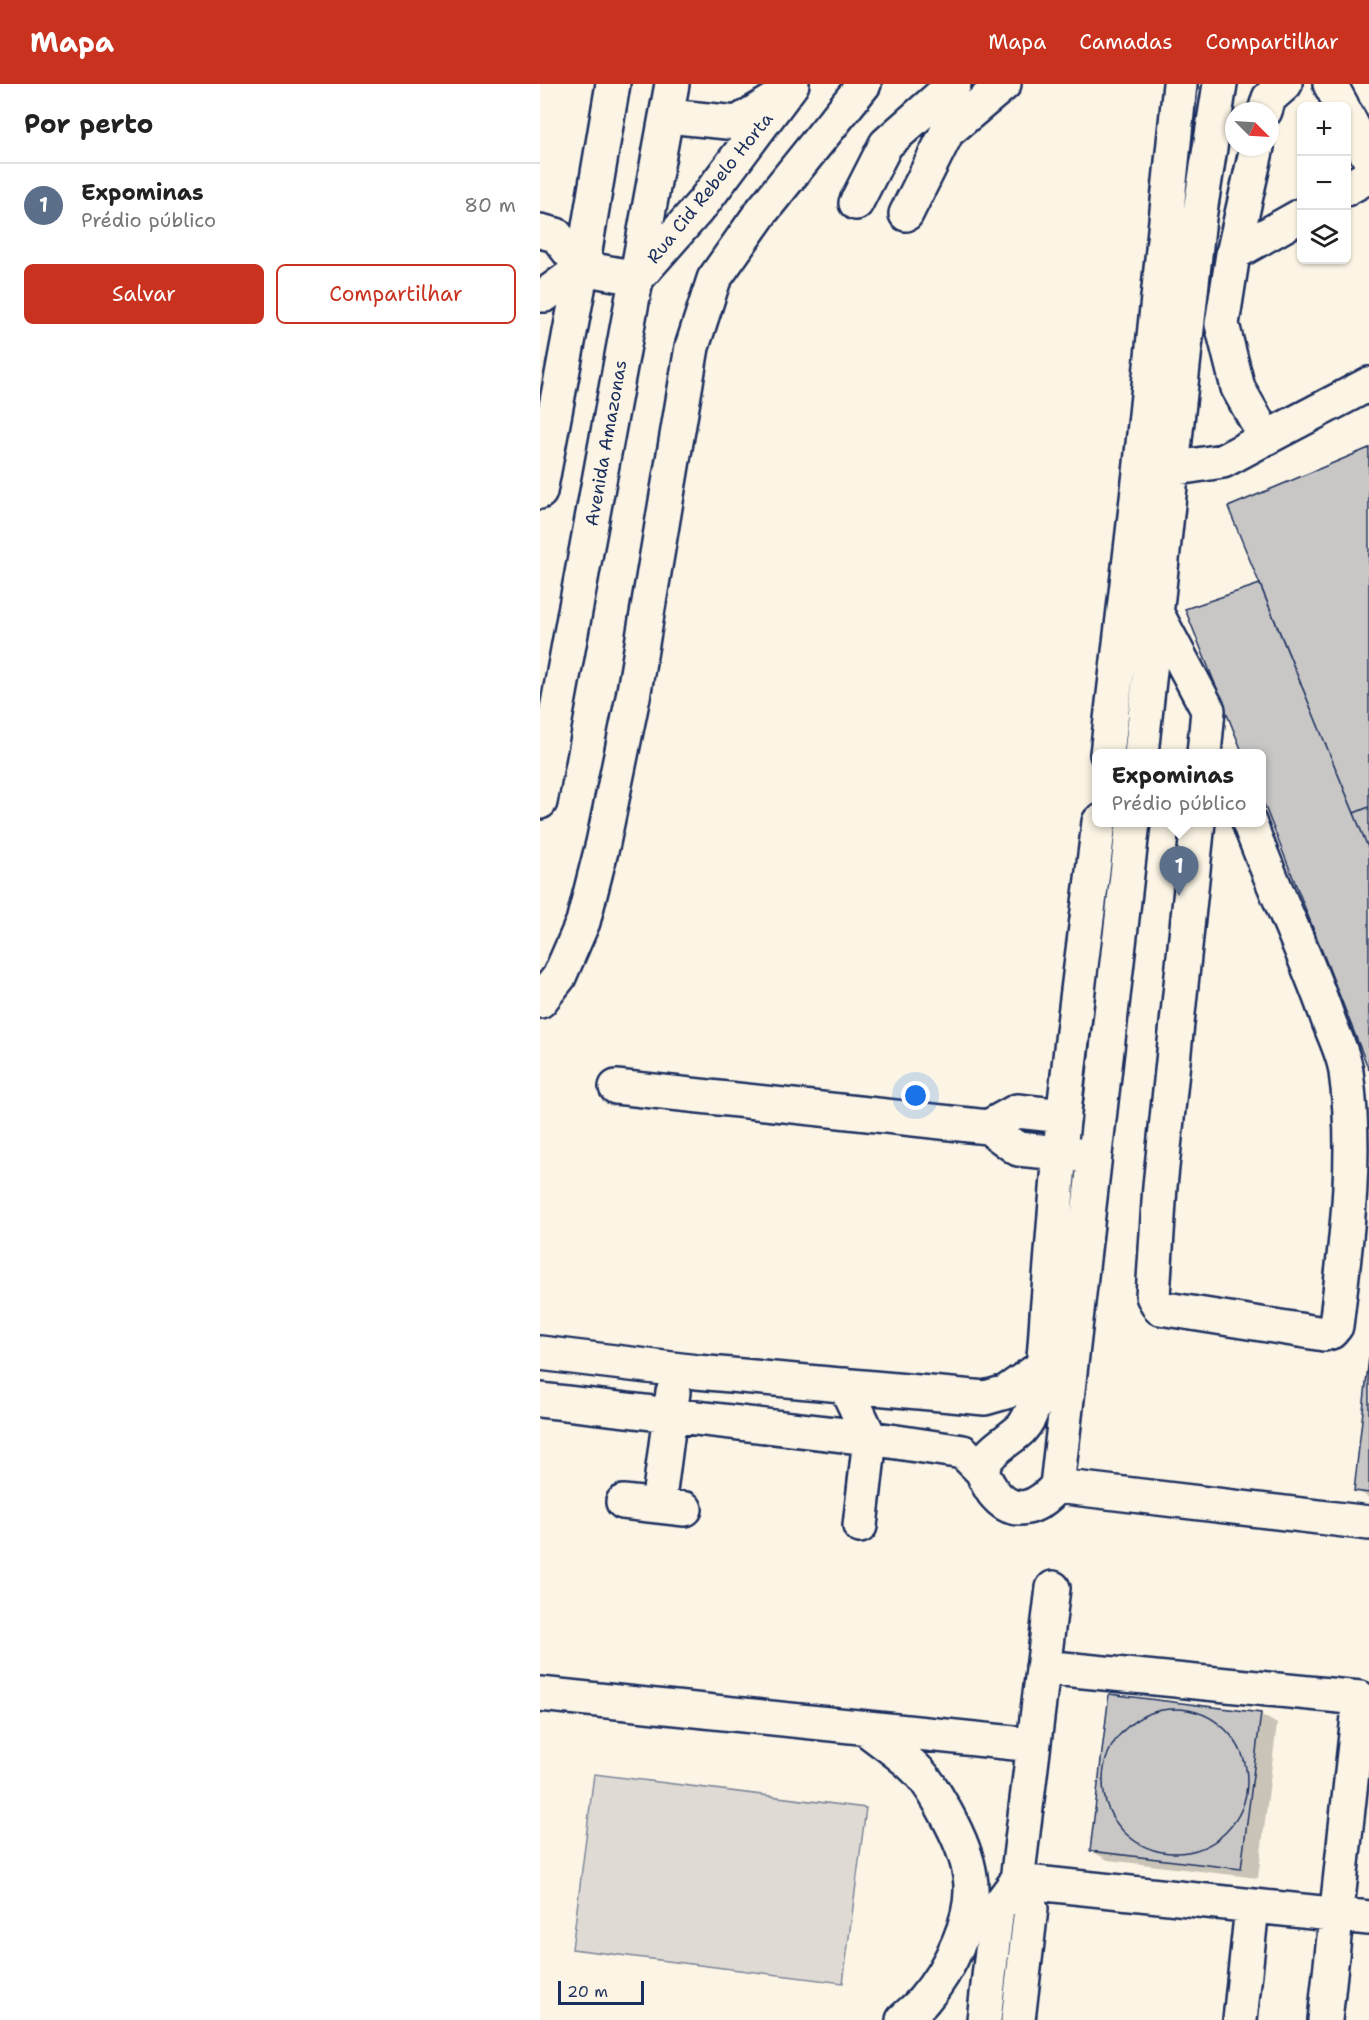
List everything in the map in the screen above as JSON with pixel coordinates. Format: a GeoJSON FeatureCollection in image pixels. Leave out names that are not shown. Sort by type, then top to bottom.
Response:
{"type":"FeatureCollection","features":[{"type":"Feature","properties":{"kind":"main road"},"geometry":{"type":"LineString","coordinates":[[540,492],[582,268],[613,84]]}},
{"type":"Feature","properties":{"kind":"main road","name":"Avenida Amazonas"},"geometry":{"type":"LineString","coordinates":[[540,802],[672,84]]}},
{"type":"Feature","properties":{"kind":"main road"},"geometry":{"type":"LineString","coordinates":[[540,1001],[559,977],[583,922],[603,843],[633,697],[692,346],[714,279],[762,212],[864,84]]}},
{"type":"Feature","properties":{"kind":"main road"},"geometry":{"type":"LineString","coordinates":[[856,203],[886,144],[954,84]]}},
{"type":"Feature","properties":{"kind":"main road"},"geometry":{"type":"LineString","coordinates":[[906,214],[947,132],[1004,84]]}},
{"type":"Feature","properties":{"kind":"main road"},"geometry":{"type":"LineString","coordinates":[[1141,749],[1157,614],[1156,471],[1180,84]]}},
{"type":"Feature","properties":{"kind":"main road"},"geometry":{"type":"LineString","coordinates":[[1107,749],[1124,615],[1156,471],[1220,84]]}},
{"type":"Feature","properties":{"kind":"main road"},"geometry":{"type":"LineString","coordinates":[[1268,102],[1269,98],[1285,84]]}},
{"type":"Feature","properties":{"kind":"main road"},"geometry":{"type":"LineString","coordinates":[[1330,84],[1352,115],[1369,158]]}},
{"type":"Feature","properties":{"kind":"main road","name":"Rua Cid Rebelo Horta"},"geometry":{"type":"LineString","coordinates":[[667,116],[736,123],[788,90]]}},
{"type":"Feature","properties":{"kind":"main road","name":"Rua Cid Rebelo Horta"},"geometry":{"type":"LineString","coordinates":[[637,278],[703,203],[788,90]]}},
{"type":"Feature","properties":{"kind":"main road"},"geometry":{"type":"LineString","coordinates":[[1254,160],[1233,254],[1222,324],[1238,388],[1266,438]]}},
{"type":"Feature","properties":{"kind":"main road"},"geometry":{"type":"LineString","coordinates":[[1351,187],[1369,176]]}},
{"type":"Feature","properties":{"kind":"main road"},"geometry":{"type":"LineString","coordinates":[[1233,254],[1297,218]]}},
{"type":"Feature","properties":{"kind":"main road"},"geometry":{"type":"LineString","coordinates":[[540,231],[556,235],[582,268],[637,278]]}},
{"type":"Feature","properties":{"kind":"main road"},"geometry":{"type":"LineString","coordinates":[[540,294],[545,295],[582,268]]}},
{"type":"Feature","properties":{"kind":"main road"},"geometry":{"type":"LineString","coordinates":[[1156,471],[1223,461],[1369,384]]}},
{"type":"Feature","properties":{"kind":"main road"},"geometry":{"type":"LineString","coordinates":[[1124,615],[1157,614]]}},
{"type":"Feature","properties":{"kind":"main road"},"geometry":{"type":"LineString","coordinates":[[1157,614],[1208,710],[1223,749]]}},
{"type":"Feature","properties":{"kind":"main road"},"geometry":{"type":"LineString","coordinates":[[1204,749],[1208,710]]}},
{"type":"Feature","properties":{"kind":"main road"},"geometry":{"type":"LineString","coordinates":[[983,1472],[986,1461],[993,1452],[1022,1428],[1032,1410],[1042,1366],[1060,1154],[1098,827]]}},
{"type":"Feature","properties":{"kind":"main road"},"geometry":{"type":"LineString","coordinates":[[540,1400],[870,1438],[963,1452],[983,1472],[989,1487],[999,1500],[1012,1508],[1036,1505],[1047,1497],[1057,1486],[1132,827]]}},
{"type":"Feature","properties":{"kind":"main road"},"geometry":{"type":"LineString","coordinates":[[1197,827],[1160,1186],[1153,1296],[1160,1308],[1324,1334],[1331,1332],[1336,1326],[1351,1198],[1351,1137],[1346,1070],[1301,946],[1265,867],[1251,827]]}},
{"type":"Feature","properties":{"kind":"main road"},"geometry":{"type":"LineString","coordinates":[[616,1087],[988,1126],[1018,1149],[1095,1155]]}},
{"type":"Feature","properties":{"kind":"main road"},"geometry":{"type":"LineString","coordinates":[[988,1126],[1017,1111],[1064,1116]]}},
{"type":"Feature","properties":{"kind":"main road"},"geometry":{"type":"LineString","coordinates":[[540,1353],[697,1372],[985,1398],[1006,1392],[1042,1366]]}},
{"type":"Feature","properties":{"kind":"main road"},"geometry":{"type":"LineString","coordinates":[[623,1502],[672,1507],[669,1414],[673,1392],[697,1372]]}},
{"type":"Feature","properties":{"kind":"main road"},"geometry":{"type":"LineString","coordinates":[[845,1385],[870,1438],[861,1527]]}},
{"type":"Feature","properties":{"kind":"main road"},"geometry":{"type":"LineString","coordinates":[[1057,1486],[1369,1523]]}},
{"type":"Feature","properties":{"kind":"main road"},"geometry":{"type":"LineString","coordinates":[[984,2020],[997,1908],[1017,1881],[1053,1588]]}},
{"type":"Feature","properties":{"kind":"main road"},"geometry":{"type":"LineString","coordinates":[[1043,1667],[1360,1698],[1325,2020]]}},
{"type":"Feature","properties":{"kind":"main road"},"geometry":{"type":"LineString","coordinates":[[548,1699],[1033,1745]]}},
{"type":"Feature","properties":{"kind":"main road"},"geometry":{"type":"LineString","coordinates":[[865,1728],[916,1769],[942,1805],[966,1856],[971,1879],[965,1926],[954,1952],[922,2001],[903,2020]]}},
{"type":"Feature","properties":{"kind":"main road"},"geometry":{"type":"LineString","coordinates":[[1017,1881],[1369,1918]]}},
{"type":"Feature","properties":{"kind":"main road"},"geometry":{"type":"LineString","coordinates":[[1017,1881],[1031,1908],[1018,2020]]}},
{"type":"Feature","properties":{"kind":"main road"},"geometry":{"type":"LineString","coordinates":[[1240,2020],[1252,1907]]}},
{"type":"Feature","properties":{"kind":"shaded area"},"geometry":{"type":"Polygon","coordinates":[[[594,1774],[866,1808],[843,1983],[572,1949],[594,1774]]]}},
{"type":"Feature","properties":{"kind":"building"},"geometry":{"type":"Polygon","coordinates":[[[1369,448],[1369,807],[1354,813],[1228,507],[1369,448]]]}},
{"type":"Feature","properties":{"kind":"building"},"geometry":{"type":"Polygon","coordinates":[[[1260,584],[1369,850],[1369,1070],[1266,809],[1266,749],[1241,749],[1185,609],[1260,584]]]}},
{"type":"Feature","properties":{"kind":"building"},"geometry":{"type":"Polygon","coordinates":[[[1369,807],[1369,850],[1354,813],[1369,807]]]}},
{"type":"Feature","properties":{"kind":"building"},"geometry":{"type":"Polygon","coordinates":[[[1369,1357],[1369,1493],[1354,1491],[1369,1357]]]}},
{"type":"Feature","properties":{"kind":"building"},"geometry":{"type":"Polygon","coordinates":[[[1109,1694],[1261,1713],[1241,1869],[1090,1851],[1109,1694]]]}},
{"type":"Feature","properties":{"kind":"building"},"geometry":{"type":"Polygon","coordinates":[[[1175,1709],[1203,1714],[1226,1730],[1242,1753],[1247,1781],[1242,1809],[1226,1832],[1203,1848],[1175,1853],[1147,1848],[1124,1832],[1108,1809],[1103,1781],[1108,1753],[1124,1730],[1147,1714],[1175,1709]]]}},
{"type":"Feature","properties":{"kind":"place","name":"Expominas"},"geometry":{"type":"Point","coordinates":[1179,896]}}]}
